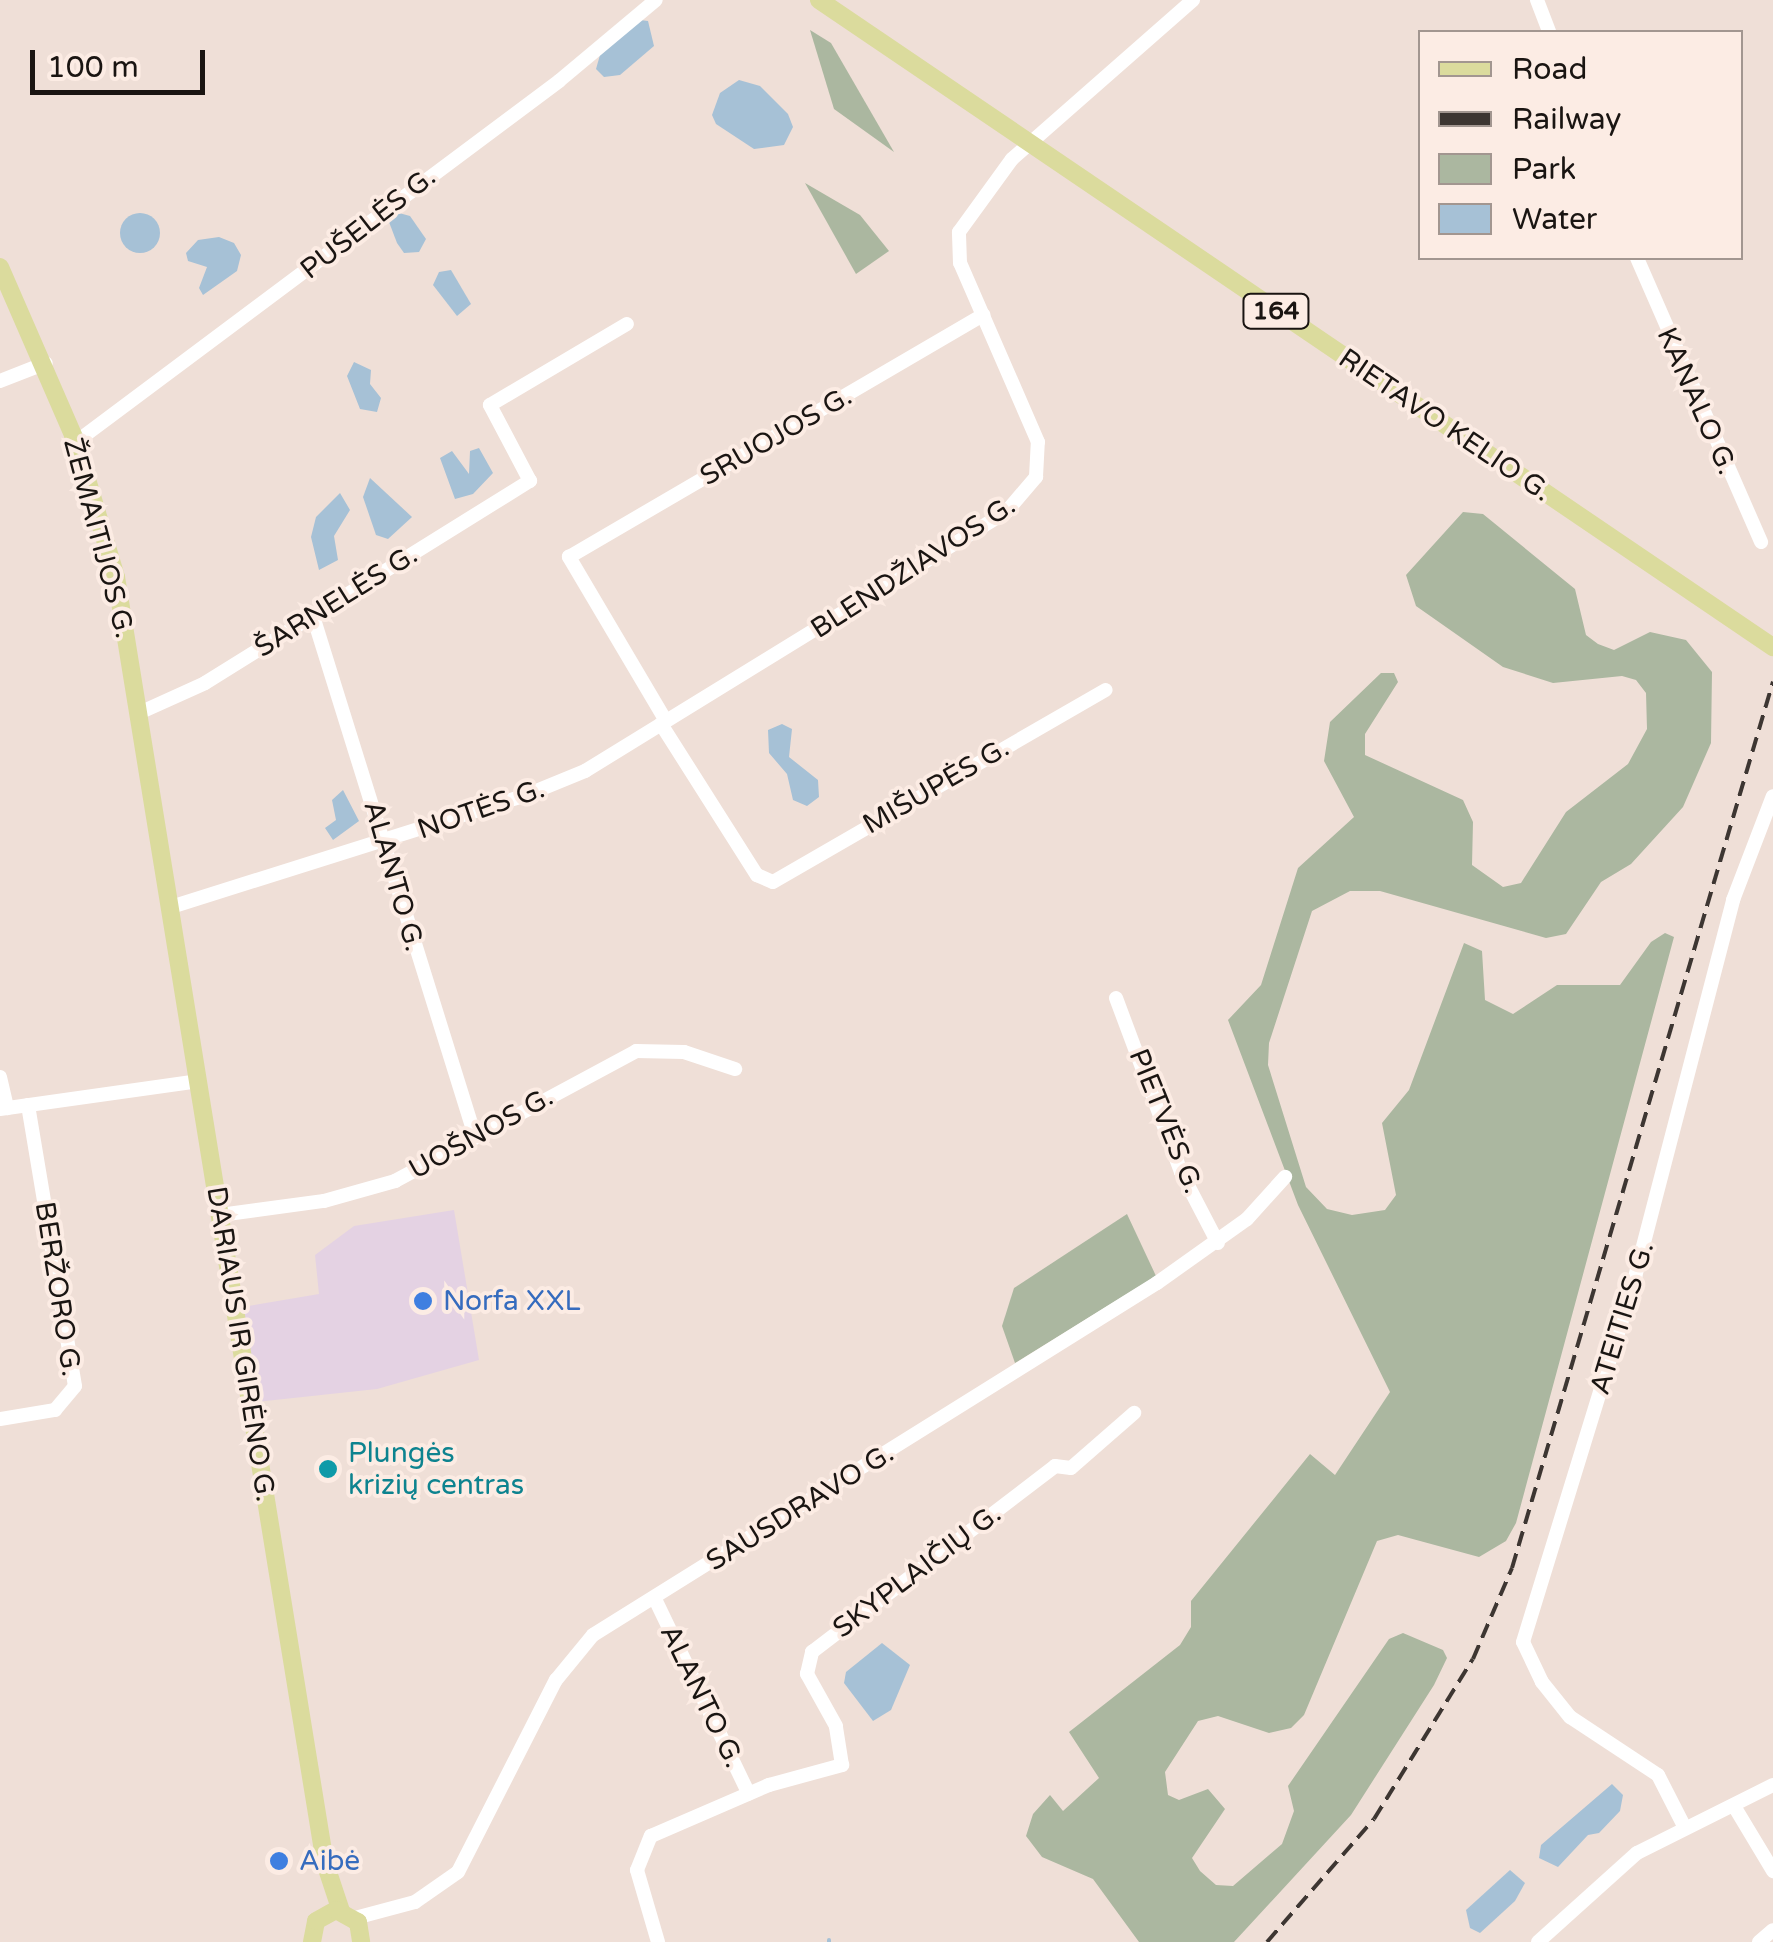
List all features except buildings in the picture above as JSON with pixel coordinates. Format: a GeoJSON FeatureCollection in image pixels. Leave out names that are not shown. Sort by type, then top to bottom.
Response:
{"type":"FeatureCollection","features":[{"type":"Feature","properties":{"kind":"main road","name":"RIETAVO KELIO G."},"geometry":{"type":"LineString","coordinates":[[818,0],[1773,648]]}},
{"type":"Feature","properties":{"kind":"main road","name":"ŽEMAITIJOS G."},"geometry":{"type":"LineString","coordinates":[[0,267],[46,363],[76,442],[116,577],[156,821]]}},
{"type":"Feature","properties":{"kind":"main road","name":"DARIAUS IR GIRĖNO G."},"geometry":{"type":"LineString","coordinates":[[156,821],[326,1867],[348,1924],[311,1941]]}},
{"type":"Feature","properties":{"kind":"street","name":"PUŠELĖS G."},"geometry":{"type":"LineString","coordinates":[[76,442],[559,81],[656,0]]}},
{"type":"Feature","properties":{"kind":"street","name":"BLENDŽIAVOS G."},"geometry":{"type":"LineString","coordinates":[[664,723],[989,524],[1024,496],[1036,477],[1036,432],[960,263],[959,232],[980,196],[1030,143],[1192,0]]}},
{"type":"Feature","properties":{"kind":"street"},"geometry":{"type":"LineString","coordinates":[[1536,0],[1547,30]]}},
{"type":"Feature","properties":{"kind":"street","name":"KANALO G."},"geometry":{"type":"LineString","coordinates":[[1638,260],[1761,542]]}},
{"type":"Feature","properties":{"kind":"street","name":"SRUOJOS G."},"geometry":{"type":"LineString","coordinates":[[664,723],[569,557],[983,315]]}},
{"type":"Feature","properties":{"kind":"street","name":"ŠARNELĖS G."},"geometry":{"type":"LineString","coordinates":[[139,712],[181,697],[530,481],[490,405],[627,324]]}},
{"type":"Feature","properties":{"kind":"street"},"geometry":{"type":"LineString","coordinates":[[0,381],[46,363]]}},
{"type":"Feature","properties":{"kind":"street","name":"ALANTO G."},"geometry":{"type":"LineString","coordinates":[[312,616],[387,842],[475,1136]]}},
{"type":"Feature","properties":{"kind":"street","name":"MIŠUPĖS G."},"geometry":{"type":"LineString","coordinates":[[664,723],[766,882],[780,881],[940,780],[1106,690]]}},
{"type":"Feature","properties":{"kind":"street","name":"NOTĖS G."},"geometry":{"type":"LineString","coordinates":[[171,907],[387,842],[570,777],[664,723]]}},
{"type":"Feature","properties":{"kind":"street","name":"ATEITIES G."},"geometry":{"type":"LineString","coordinates":[[1684,1826],[1665,1784],[1570,1716],[1534,1670],[1523,1642],[1640,1261],[1733,900],[1773,796]]}},
{"type":"Feature","properties":{"kind":"street","name":"PIETVĖS G."},"geometry":{"type":"LineString","coordinates":[[1116,998],[1181,1172],[1218,1243]]}},
{"type":"Feature","properties":{"kind":"street","name":"UOŠNOS G."},"geometry":{"type":"LineString","coordinates":[[220,1215],[324,1201],[396,1180],[636,1052],[684,1052],[736,1069]]}},
{"type":"Feature","properties":{"kind":"street"},"geometry":{"type":"LineString","coordinates":[[0,1077],[3,1108],[199,1081]]}},
{"type":"Feature","properties":{"kind":"street","name":"BERŽORO G."},"geometry":{"type":"LineString","coordinates":[[0,1419],[55,1410],[75,1386],[28,1105]]}},
{"type":"Feature","properties":{"kind":"street","name":"SAUSDRAVO G."},"geometry":{"type":"LineString","coordinates":[[348,1924],[399,1908],[442,1888],[464,1864],[578,1649],[819,1488],[913,1436],[1218,1243],[1285,1178]]}},
{"type":"Feature","properties":{"kind":"street","name":"SKYPLAIČIŲ G."},"geometry":{"type":"LineString","coordinates":[[658,1942],[641,1897],[640,1852],[668,1824],[842,1765],[836,1726],[807,1674],[820,1644],[1055,1466],[1071,1468],[1134,1413]]}},
{"type":"Feature","properties":{"kind":"street","name":"ALANTO G."},"geometry":{"type":"LineString","coordinates":[[656,1599],[749,1794]]}},
{"type":"Feature","properties":{"kind":"street"},"geometry":{"type":"LineString","coordinates":[[1538,1942],[1596,1885],[1684,1826],[1773,1785]]}},
{"type":"Feature","properties":{"kind":"street"},"geometry":{"type":"LineString","coordinates":[[1734,1806],[1773,1871]]}},
{"type":"Feature","properties":{"kind":"street"},"geometry":{"type":"LineString","coordinates":[[1759,1942],[1773,1930]]}},
{"type":"Feature","properties":{"kind":"shaded area"},"geometry":{"type":"Polygon","coordinates":[[[454,1210],[479,1360],[377,1389],[256,1402],[242,1307],[319,1294],[315,1255],[354,1226],[454,1210]]]}},
{"type":"Feature","properties":{"kind":"green space"},"geometry":{"type":"Polygon","coordinates":[[[810,30],[831,43],[894,152],[834,109],[810,30]]]}},
{"type":"Feature","properties":{"kind":"green space"},"geometry":{"type":"Polygon","coordinates":[[[805,183],[860,215],[889,251],[856,274],[805,183]]]}},
{"type":"Feature","properties":{"kind":"green space"},"geometry":{"type":"Polygon","coordinates":[[[1463,512],[1483,514],[1575,589],[1586,635],[1598,644],[1614,650],[1650,632],[1686,640],[1712,672],[1711,743],[1683,807],[1631,864],[1601,882],[1566,934],[1546,938],[1380,891],[1350,891],[1312,911],[1269,1043],[1268,1065],[1306,1187],[1327,1209],[1352,1215],[1385,1210],[1396,1195],[1382,1123],[1409,1090],[1464,943],[1482,951],[1485,1000],[1513,1014],[1557,985],[1620,985],[1651,942],[1665,933],[1674,937],[1516,1523],[1506,1541],[1479,1557],[1398,1535],[1377,1541],[1304,1715],[1291,1728],[1269,1733],[1218,1716],[1198,1721],[1165,1772],[1168,1795],[1179,1800],[1208,1789],[1225,1809],[1192,1858],[1200,1871],[1216,1885],[1233,1886],[1282,1844],[1294,1811],[1288,1786],[1389,1639],[1403,1633],[1443,1650],[1447,1658],[1434,1685],[1351,1815],[1234,1942],[1139,1942],[1093,1879],[1042,1857],[1026,1836],[1033,1814],[1050,1795],[1063,1811],[1099,1778],[1069,1732],[1180,1645],[1191,1627],[1191,1601],[1310,1454],[1335,1475],[1390,1392],[1298,1205],[1228,1020],[1261,985],[1298,868],[1354,817],[1324,761],[1330,722],[1381,673],[1394,673],[1398,682],[1365,734],[1365,755],[1463,800],[1473,822],[1472,865],[1503,887],[1521,883],[1566,812],[1628,764],[1647,729],[1646,693],[1636,680],[1622,676],[1553,683],[1503,667],[1416,606],[1406,575],[1463,512]]]}},
{"type":"Feature","properties":{"kind":"green space"},"geometry":{"type":"Polygon","coordinates":[[[1127,1214],[1156,1276],[1015,1363],[1002,1326],[1014,1288],[1127,1214]]]}},
{"type":"Feature","properties":{"kind":"water"},"geometry":{"type":"Polygon","coordinates":[[[640,20],[648,21],[654,46],[620,75],[604,77],[596,69],[600,55],[640,20]]]}},
{"type":"Feature","properties":{"kind":"water"},"geometry":{"type":"Polygon","coordinates":[[[739,80],[760,86],[788,114],[793,127],[784,145],[754,149],[716,124],[712,115],[720,93],[739,80]]]}},
{"type":"Feature","properties":{"kind":"water"},"geometry":{"type":"Polygon","coordinates":[[[140,213],[154,219],[160,233],[154,247],[140,253],[126,247],[120,233],[126,219],[140,213]]]}},
{"type":"Feature","properties":{"kind":"water"},"geometry":{"type":"Polygon","coordinates":[[[399,213],[410,216],[426,239],[419,252],[404,253],[397,243],[389,222],[399,213]]]}},
{"type":"Feature","properties":{"kind":"water"},"geometry":{"type":"Polygon","coordinates":[[[219,237],[234,243],[241,255],[237,271],[203,295],[199,288],[207,267],[188,261],[186,253],[198,240],[219,237]]]}},
{"type":"Feature","properties":{"kind":"water"},"geometry":{"type":"Polygon","coordinates":[[[451,270],[471,304],[457,316],[433,285],[439,272],[451,270]]]}},
{"type":"Feature","properties":{"kind":"water"},"geometry":{"type":"Polygon","coordinates":[[[354,362],[371,370],[370,384],[381,398],[377,412],[360,409],[347,376],[354,362]]]}},
{"type":"Feature","properties":{"kind":"water"},"geometry":{"type":"Polygon","coordinates":[[[479,448],[493,473],[473,494],[455,499],[440,458],[452,451],[469,474],[470,451],[479,448]]]}},
{"type":"Feature","properties":{"kind":"water"},"geometry":{"type":"Polygon","coordinates":[[[370,478],[412,517],[388,539],[376,535],[363,497],[370,478]]]}},
{"type":"Feature","properties":{"kind":"water"},"geometry":{"type":"Polygon","coordinates":[[[340,493],[350,510],[334,536],[338,560],[319,570],[311,537],[316,517],[340,493]]]}},
{"type":"Feature","properties":{"kind":"water"},"geometry":{"type":"Polygon","coordinates":[[[782,724],[792,729],[789,757],[818,780],[819,797],[807,806],[793,800],[787,774],[769,753],[768,730],[782,724]]]}},
{"type":"Feature","properties":{"kind":"water"},"geometry":{"type":"Polygon","coordinates":[[[343,790],[359,821],[333,840],[325,828],[336,820],[332,800],[343,790]]]}},
{"type":"Feature","properties":{"kind":"water"},"geometry":{"type":"Polygon","coordinates":[[[882,1643],[910,1665],[891,1710],[873,1721],[844,1683],[846,1672],[882,1643]]]}},
{"type":"Feature","properties":{"kind":"water"},"geometry":{"type":"Polygon","coordinates":[[[1612,1784],[1623,1795],[1620,1811],[1599,1833],[1588,1835],[1558,1867],[1539,1858],[1541,1845],[1612,1784]]]}},
{"type":"Feature","properties":{"kind":"water"},"geometry":{"type":"Polygon","coordinates":[[[1510,1870],[1525,1883],[1515,1901],[1480,1933],[1470,1928],[1466,1910],[1510,1870]]]}},
{"type":"Feature","properties":{"kind":"railway"},"geometry":{"type":"LineString","coordinates":[[1267,1942],[1374,1819],[1473,1659],[1512,1568],[1773,682]]}},
{"type":"Feature","properties":{"kind":"place","name":"Norfa XXL"},"geometry":{"type":"Point","coordinates":[423,1301]}},
{"type":"Feature","properties":{"kind":"place","name":"Plungės krizių centras"},"geometry":{"type":"Point","coordinates":[328,1469]}},
{"type":"Feature","properties":{"kind":"place","name":"Aibė"},"geometry":{"type":"Point","coordinates":[279,1861]}}]}
